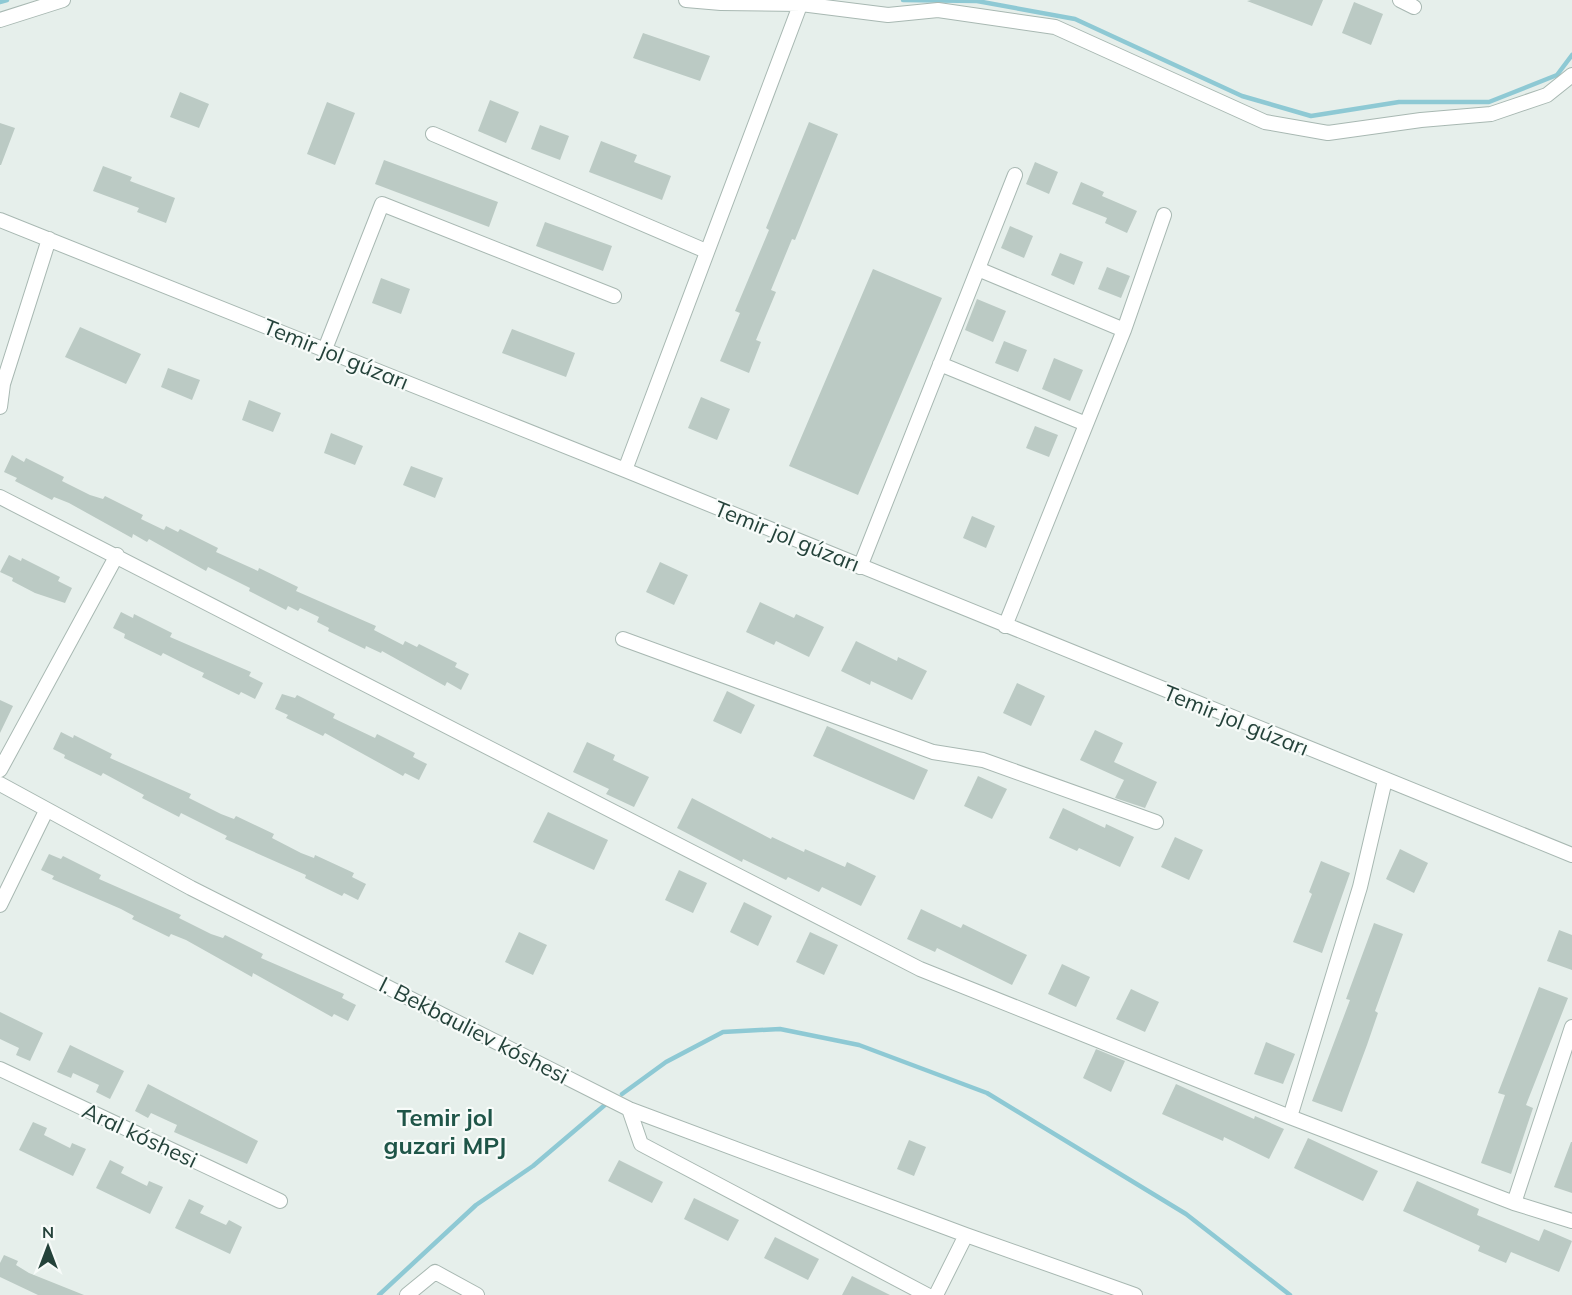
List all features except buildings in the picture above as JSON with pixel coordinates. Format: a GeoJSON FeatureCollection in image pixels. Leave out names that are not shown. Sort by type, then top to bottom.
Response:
{"type":"FeatureCollection","features":[{"type":"Feature","properties":{"kind":"street"},"geometry":{"type":"LineString","coordinates":[[0,20],[63,0]]}},
{"type":"Feature","properties":{"kind":"street"},"geometry":{"type":"LineString","coordinates":[[686,0],[722,3],[801,2],[888,15],[938,10],[1055,27],[1265,122],[1328,133],[1491,114],[1547,95],[1572,75]]}},
{"type":"Feature","properties":{"kind":"street"},"geometry":{"type":"LineString","coordinates":[[1400,0],[1414,7]]}},
{"type":"Feature","properties":{"kind":"street"},"geometry":{"type":"LineString","coordinates":[[625,470],[801,2]]}},
{"type":"Feature","properties":{"kind":"street"},"geometry":{"type":"LineString","coordinates":[[433,134],[706,251]]}},
{"type":"Feature","properties":{"kind":"street"},"geometry":{"type":"LineString","coordinates":[[860,567],[1015,175]]}},
{"type":"Feature","properties":{"kind":"street"},"geometry":{"type":"LineString","coordinates":[[325,349],[382,204],[614,296]]}},
{"type":"Feature","properties":{"kind":"street"},"geometry":{"type":"LineString","coordinates":[[1005,626],[1124,330],[1164,215]]}},
{"type":"Feature","properties":{"kind":"street","name":"Temir jol gúzarı"},"geometry":{"type":"LineString","coordinates":[[0,220],[625,470],[1572,855]]}},
{"type":"Feature","properties":{"kind":"street"},"geometry":{"type":"LineString","coordinates":[[0,407],[3,384],[49,239]]}},
{"type":"Feature","properties":{"kind":"street"},"geometry":{"type":"LineString","coordinates":[[978,269],[1124,330]]}},
{"type":"Feature","properties":{"kind":"street"},"geometry":{"type":"LineString","coordinates":[[940,364],[1086,424]]}},
{"type":"Feature","properties":{"kind":"street"},"geometry":{"type":"LineString","coordinates":[[0,497],[117,555],[920,969],[1290,1117],[1514,1203],[1572,1221]]}},
{"type":"Feature","properties":{"kind":"street"},"geometry":{"type":"LineString","coordinates":[[0,770],[117,555]]}},
{"type":"Feature","properties":{"kind":"street"},"geometry":{"type":"LineString","coordinates":[[623,639],[933,752],[983,760],[1156,822]]}},
{"type":"Feature","properties":{"kind":"street"},"geometry":{"type":"LineString","coordinates":[[1290,1117],[1360,887],[1385,780]]}},
{"type":"Feature","properties":{"kind":"street","name":"I. Bekbauliev kóshesi"},"geometry":{"type":"LineString","coordinates":[[0,784],[191,888],[629,1108],[966,1235],[1135,1295]]}},
{"type":"Feature","properties":{"kind":"street"},"geometry":{"type":"LineString","coordinates":[[0,905],[46,811]]}},
{"type":"Feature","properties":{"kind":"street"},"geometry":{"type":"LineString","coordinates":[[1514,1203],[1572,1027]]}},
{"type":"Feature","properties":{"kind":"street","name":"Aral kóshesi"},"geometry":{"type":"LineString","coordinates":[[0,1069],[280,1201]]}},
{"type":"Feature","properties":{"kind":"street"},"geometry":{"type":"LineString","coordinates":[[629,1108],[641,1144],[927,1295]]}},
{"type":"Feature","properties":{"kind":"street"},"geometry":{"type":"LineString","coordinates":[[936,1295],[966,1235]]}},
{"type":"Feature","properties":{"kind":"street"},"geometry":{"type":"LineString","coordinates":[[407,1295],[435,1272],[477,1295]]}},
{"type":"Feature","properties":{"kind":"waterway"},"geometry":{"type":"LineString","coordinates":[[0,2],[7,0]]}},
{"type":"Feature","properties":{"kind":"waterway"},"geometry":{"type":"LineString","coordinates":[[903,0],[977,1],[1075,19],[1242,96],[1311,116],[1399,102],[1489,102],[1557,75],[1572,55]]}},
{"type":"Feature","properties":{"kind":"waterway"},"geometry":{"type":"LineString","coordinates":[[622,1094],[666,1062],[723,1032],[780,1029],[859,1045],[987,1093],[1186,1214],[1290,1295]]}},
{"type":"Feature","properties":{"kind":"waterway"},"geometry":{"type":"LineString","coordinates":[[379,1295],[476,1205],[533,1166],[606,1104]]}},
{"type":"Feature","properties":{"kind":"district","name":"Temir jol guzari MPJ"},"geometry":{"type":"Point","coordinates":[445,1131]}}]}
